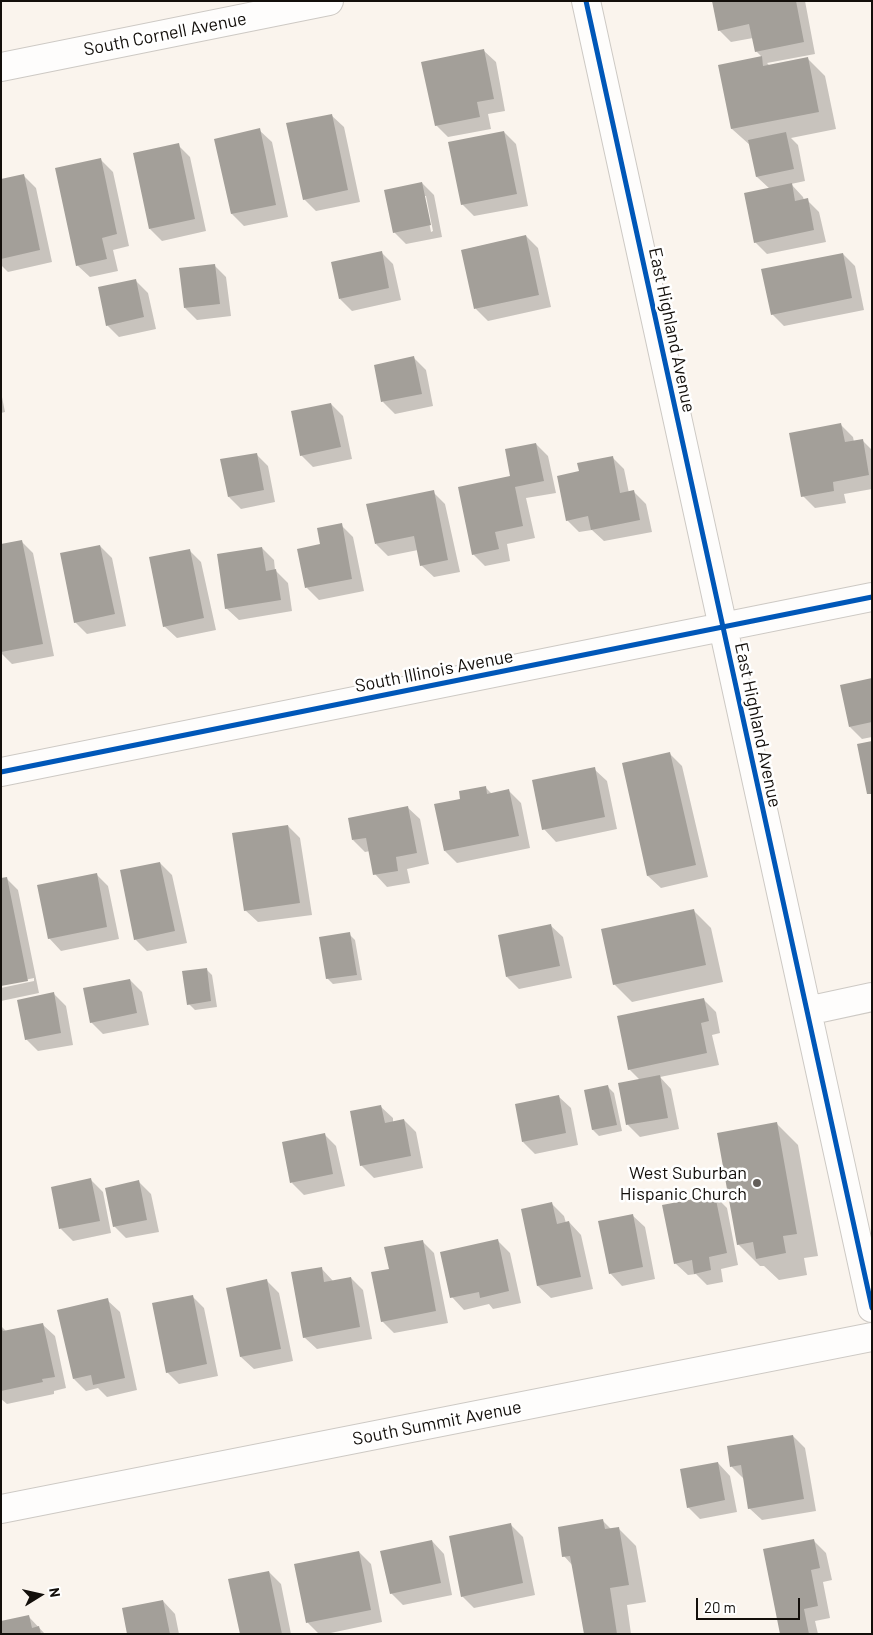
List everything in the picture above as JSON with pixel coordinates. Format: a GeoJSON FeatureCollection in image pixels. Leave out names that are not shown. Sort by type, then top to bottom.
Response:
{"type":"FeatureCollection","features":[{"type":"Feature","properties":{"kind":"street","name":"South Cornell Avenue"},"geometry":{"type":"LineString","coordinates":[[1,67],[328,1]]}},
{"type":"Feature","properties":{"kind":"street","name":"East Highland Avenue"},"geometry":{"type":"LineString","coordinates":[[586,1],[872,1308]]}},
{"type":"Feature","properties":{"kind":"street","name":"South Illinois Avenue"},"geometry":{"type":"LineString","coordinates":[[1,772],[872,597]]}},
{"type":"Feature","properties":{"kind":"street"},"geometry":{"type":"LineString","coordinates":[[807,1011],[872,997]]}},
{"type":"Feature","properties":{"kind":"street","name":"South Summit Avenue"},"geometry":{"type":"LineString","coordinates":[[1,1509],[872,1337]]}},
{"type":"Feature","properties":{"kind":"building"},"geometry":{"type":"Polygon","coordinates":[[[712,1],[796,1],[804,42],[755,52],[749,24],[718,31],[712,1]]]}},
{"type":"Feature","properties":{"kind":"building"},"geometry":{"type":"Polygon","coordinates":[[[484,49],[494,99],[477,102],[480,117],[435,126],[421,62],[484,49]]]}},
{"type":"Feature","properties":{"kind":"building"},"geometry":{"type":"Polygon","coordinates":[[[762,56],[763,66],[808,57],[819,112],[731,129],[718,65],[762,56]]]}},
{"type":"Feature","properties":{"kind":"building"},"geometry":{"type":"Polygon","coordinates":[[[332,114],[348,190],[303,200],[286,123],[332,114]]]}},
{"type":"Feature","properties":{"kind":"building"},"geometry":{"type":"Polygon","coordinates":[[[260,128],[276,205],[231,214],[214,139],[260,128]]]}},
{"type":"Feature","properties":{"kind":"building"},"geometry":{"type":"Polygon","coordinates":[[[504,131],[517,194],[461,205],[448,142],[504,131]]]}},
{"type":"Feature","properties":{"kind":"building"},"geometry":{"type":"Polygon","coordinates":[[[786,132],[794,169],[756,177],[748,140],[786,132]]]}},
{"type":"Feature","properties":{"kind":"building"},"geometry":{"type":"Polygon","coordinates":[[[179,143],[195,219],[149,229],[133,153],[179,143]]]}},
{"type":"Feature","properties":{"kind":"building"},"geometry":{"type":"Polygon","coordinates":[[[101,158],[117,234],[102,238],[107,259],[76,266],[55,168],[101,158]]]}},
{"type":"Feature","properties":{"kind":"building"},"geometry":{"type":"Polygon","coordinates":[[[24,174],[40,250],[1,259],[1,179],[24,174]]]}},
{"type":"Feature","properties":{"kind":"building"},"geometry":{"type":"Polygon","coordinates":[[[422,182],[431,225],[393,233],[384,190],[422,182]]]}},
{"type":"Feature","properties":{"kind":"building"},"geometry":{"type":"Polygon","coordinates":[[[792,183],[795,201],[808,198],[814,230],[754,243],[744,193],[792,183]]]}},
{"type":"Feature","properties":{"kind":"building"},"geometry":{"type":"Polygon","coordinates":[[[526,235],[539,295],[474,309],[461,250],[526,235]]]}},
{"type":"Feature","properties":{"kind":"building"},"geometry":{"type":"Polygon","coordinates":[[[382,251],[389,288],[339,299],[331,262],[382,251]]]}},
{"type":"Feature","properties":{"kind":"building"},"geometry":{"type":"Polygon","coordinates":[[[843,253],[852,298],[771,315],[761,269],[843,253]]]}},
{"type":"Feature","properties":{"kind":"building"},"geometry":{"type":"Polygon","coordinates":[[[215,264],[220,304],[184,308],[179,268],[215,264]]]}},
{"type":"Feature","properties":{"kind":"building"},"geometry":{"type":"Polygon","coordinates":[[[136,279],[144,317],[106,326],[98,287],[136,279]]]}},
{"type":"Feature","properties":{"kind":"building"},"geometry":{"type":"Polygon","coordinates":[[[414,356],[422,394],[381,402],[374,365],[414,356]]]}},
{"type":"Feature","properties":{"kind":"building"},"geometry":{"type":"Polygon","coordinates":[[[331,403],[341,447],[300,456],[291,411],[331,403]]]}},
{"type":"Feature","properties":{"kind":"building"},"geometry":{"type":"Polygon","coordinates":[[[841,423],[845,442],[863,439],[869,475],[833,482],[834,491],[801,497],[789,433],[841,423]]]}},
{"type":"Feature","properties":{"kind":"building"},"geometry":{"type":"Polygon","coordinates":[[[536,443],[544,481],[515,487],[523,526],[495,532],[499,549],[472,555],[458,487],[510,476],[505,449],[536,443]]]}},
{"type":"Feature","properties":{"kind":"building"},"geometry":{"type":"Polygon","coordinates":[[[257,453],[264,490],[228,497],[220,459],[257,453]]]}},
{"type":"Feature","properties":{"kind":"building"},"geometry":{"type":"Polygon","coordinates":[[[613,456],[620,493],[634,490],[640,520],[591,530],[588,516],[566,521],[557,476],[579,471],[577,463],[613,456]]]}},
{"type":"Feature","properties":{"kind":"building"},"geometry":{"type":"Polygon","coordinates":[[[434,490],[448,560],[420,566],[414,536],[375,544],[366,504],[434,490]]]}},
{"type":"Feature","properties":{"kind":"building"},"geometry":{"type":"Polygon","coordinates":[[[342,523],[352,579],[305,588],[297,549],[320,544],[317,528],[342,523]]]}},
{"type":"Feature","properties":{"kind":"building"},"geometry":{"type":"Polygon","coordinates":[[[22,540],[43,644],[1,652],[1,544],[22,540]]]}},
{"type":"Feature","properties":{"kind":"building"},"geometry":{"type":"Polygon","coordinates":[[[100,545],[115,614],[74,623],[60,553],[100,545]]]}},
{"type":"Feature","properties":{"kind":"building"},"geometry":{"type":"Polygon","coordinates":[[[262,547],[266,571],[276,569],[281,600],[225,609],[217,554],[262,547]]]}},
{"type":"Feature","properties":{"kind":"building"},"geometry":{"type":"Polygon","coordinates":[[[190,549],[204,618],[163,627],[149,557],[190,549]]]}},
{"type":"Feature","properties":{"kind":"building"},"geometry":{"type":"Polygon","coordinates":[[[872,678],[872,722],[849,727],[840,685],[872,678]]]}},
{"type":"Feature","properties":{"kind":"building"},"geometry":{"type":"Polygon","coordinates":[[[872,741],[872,794],[867,794],[857,744],[872,741]]]}},
{"type":"Feature","properties":{"kind":"building"},"geometry":{"type":"Polygon","coordinates":[[[670,752],[696,865],[647,876],[622,763],[670,752]]]}},
{"type":"Feature","properties":{"kind":"building"},"geometry":{"type":"Polygon","coordinates":[[[595,767],[605,817],[542,830],[532,780],[595,767]]]}},
{"type":"Feature","properties":{"kind":"building"},"geometry":{"type":"Polygon","coordinates":[[[486,786],[487,794],[509,789],[519,836],[444,851],[434,804],[460,799],[459,791],[486,786]]]}},
{"type":"Feature","properties":{"kind":"building"},"geometry":{"type":"Polygon","coordinates":[[[408,806],[417,853],[396,857],[398,871],[373,875],[366,838],[352,840],[348,818],[408,806]]]}},
{"type":"Feature","properties":{"kind":"building"},"geometry":{"type":"Polygon","coordinates":[[[288,825],[300,903],[244,911],[232,833],[288,825]]]}},
{"type":"Feature","properties":{"kind":"building"},"geometry":{"type":"Polygon","coordinates":[[[160,862],[175,931],[134,940],[120,870],[160,862]]]}},
{"type":"Feature","properties":{"kind":"building"},"geometry":{"type":"Polygon","coordinates":[[[97,873],[107,927],[48,939],[37,885],[97,873]]]}},
{"type":"Feature","properties":{"kind":"building"},"geometry":{"type":"Polygon","coordinates":[[[7,877],[28,981],[1,986],[1,878],[7,877]]]}},
{"type":"Feature","properties":{"kind":"building"},"geometry":{"type":"Polygon","coordinates":[[[694,909],[706,965],[613,985],[601,929],[694,909]]]}},
{"type":"Feature","properties":{"kind":"building"},"geometry":{"type":"Polygon","coordinates":[[[551,924],[560,966],[506,977],[498,935],[551,924]]]}},
{"type":"Feature","properties":{"kind":"building"},"geometry":{"type":"Polygon","coordinates":[[[350,932],[357,975],[326,979],[319,937],[350,932]]]}},
{"type":"Feature","properties":{"kind":"building"},"geometry":{"type":"Polygon","coordinates":[[[207,968],[211,1001],[187,1005],[182,971],[207,968]]]}},
{"type":"Feature","properties":{"kind":"building"},"geometry":{"type":"Polygon","coordinates":[[[130,979],[137,1013],[90,1023],[83,988],[130,979]]]}},
{"type":"Feature","properties":{"kind":"building"},"geometry":{"type":"Polygon","coordinates":[[[54,992],[61,1033],[25,1040],[17,1000],[54,992]]]}},
{"type":"Feature","properties":{"kind":"building"},"geometry":{"type":"Polygon","coordinates":[[[704,998],[709,1021],[701,1023],[707,1053],[628,1070],[617,1016],[704,998]]]}},
{"type":"Feature","properties":{"kind":"building"},"geometry":{"type":"Polygon","coordinates":[[[660,1075],[668,1118],[626,1125],[618,1083],[660,1075]]]}},
{"type":"Feature","properties":{"kind":"building"},"geometry":{"type":"Polygon","coordinates":[[[608,1085],[617,1125],[592,1130],[584,1090],[608,1085]]]}},
{"type":"Feature","properties":{"kind":"building"},"geometry":{"type":"Polygon","coordinates":[[[559,1095],[566,1133],[522,1142],[515,1104],[559,1095]]]}},
{"type":"Feature","properties":{"kind":"building"},"geometry":{"type":"Polygon","coordinates":[[[381,1105],[385,1123],[404,1119],[411,1156],[360,1166],[350,1111],[381,1105]]]}},
{"type":"Feature","properties":{"kind":"building","name":"West Suburban Hispanic Church"},"geometry":{"type":"Polygon","coordinates":[[[777,1122],[797,1234],[783,1236],[786,1253],[756,1259],[753,1242],[737,1245],[717,1133],[777,1122]]]}},
{"type":"Feature","properties":{"kind":"building"},"geometry":{"type":"Polygon","coordinates":[[[325,1133],[333,1174],[290,1183],[282,1142],[325,1133]]]}},
{"type":"Feature","properties":{"kind":"building"},"geometry":{"type":"Polygon","coordinates":[[[91,1178],[100,1221],[59,1229],[51,1187],[91,1178]]]}},
{"type":"Feature","properties":{"kind":"building"},"geometry":{"type":"Polygon","coordinates":[[[139,1180],[147,1220],[113,1227],[105,1188],[139,1180]]]}},
{"type":"Feature","properties":{"kind":"building"},"geometry":{"type":"Polygon","coordinates":[[[715,1195],[727,1253],[709,1257],[711,1270],[694,1274],[692,1260],[674,1264],[662,1205],[715,1195]]]}},
{"type":"Feature","properties":{"kind":"building"},"geometry":{"type":"Polygon","coordinates":[[[552,1202],[557,1224],[569,1221],[581,1277],[537,1286],[521,1209],[552,1202]]]}},
{"type":"Feature","properties":{"kind":"building"},"geometry":{"type":"Polygon","coordinates":[[[633,1214],[643,1267],[609,1274],[598,1221],[633,1214]]]}},
{"type":"Feature","properties":{"kind":"building"},"geometry":{"type":"Polygon","coordinates":[[[498,1239],[509,1291],[480,1298],[479,1292],[450,1298],[440,1252],[498,1239]]]}},
{"type":"Feature","properties":{"kind":"building"},"geometry":{"type":"Polygon","coordinates":[[[423,1240],[436,1311],[381,1322],[371,1272],[389,1269],[384,1247],[423,1240]]]}},
{"type":"Feature","properties":{"kind":"building"},"geometry":{"type":"Polygon","coordinates":[[[322,1267],[324,1282],[351,1277],[360,1327],[303,1338],[291,1272],[322,1267]]]}},
{"type":"Feature","properties":{"kind":"building"},"geometry":{"type":"Polygon","coordinates":[[[267,1279],[281,1349],[240,1357],[226,1288],[267,1279]]]}},
{"type":"Feature","properties":{"kind":"building"},"geometry":{"type":"Polygon","coordinates":[[[193,1295],[207,1364],[166,1373],[152,1303],[193,1295]]]}},
{"type":"Feature","properties":{"kind":"building"},"geometry":{"type":"Polygon","coordinates":[[[108,1298],[125,1378],[93,1385],[91,1375],[73,1379],[57,1310],[108,1298]]]}},
{"type":"Feature","properties":{"kind":"building"},"geometry":{"type":"Polygon","coordinates":[[[43,1323],[55,1377],[42,1379],[43,1382],[1,1391],[1,1327],[3,1331],[43,1323]]]}},
{"type":"Feature","properties":{"kind":"building"},"geometry":{"type":"Polygon","coordinates":[[[793,1435],[804,1499],[748,1509],[741,1465],[730,1467],[727,1446],[793,1435]]]}},
{"type":"Feature","properties":{"kind":"building"},"geometry":{"type":"Polygon","coordinates":[[[718,1462],[725,1500],[687,1508],[680,1469],[718,1462]]]}},
{"type":"Feature","properties":{"kind":"building"},"geometry":{"type":"Polygon","coordinates":[[[603,1519],[605,1529],[619,1527],[629,1585],[610,1588],[617,1634],[584,1634],[570,1556],[562,1557],[558,1527],[603,1519]]]}},
{"type":"Feature","properties":{"kind":"building"},"geometry":{"type":"Polygon","coordinates":[[[511,1523],[523,1583],[461,1597],[449,1536],[511,1523]]]}},
{"type":"Feature","properties":{"kind":"building"},"geometry":{"type":"Polygon","coordinates":[[[814,1539],[820,1568],[811,1570],[818,1606],[804,1609],[809,1634],[780,1634],[763,1549],[814,1539]]]}},
{"type":"Feature","properties":{"kind":"building"},"geometry":{"type":"Polygon","coordinates":[[[432,1540],[441,1583],[390,1594],[380,1551],[432,1540]]]}},
{"type":"Feature","properties":{"kind":"building"},"geometry":{"type":"Polygon","coordinates":[[[359,1551],[371,1610],[306,1623],[294,1564],[359,1551]]]}},
{"type":"Feature","properties":{"kind":"building"},"geometry":{"type":"Polygon","coordinates":[[[269,1571],[282,1634],[240,1634],[228,1579],[269,1571]]]}},
{"type":"Feature","properties":{"kind":"building"},"geometry":{"type":"Polygon","coordinates":[[[163,1600],[170,1634],[127,1634],[122,1608],[163,1600]]]}},
{"type":"Feature","properties":{"kind":"building"},"geometry":{"type":"Polygon","coordinates":[[[29,1615],[32,1628],[39,1626],[41,1634],[1,1634],[1,1621],[29,1615]]]}},
{"type":"Feature","properties":{"kind":"cycle path"},"geometry":{"type":"LineString","coordinates":[[586,1],[872,1308]]}},
{"type":"Feature","properties":{"kind":"cycle path"},"geometry":{"type":"LineString","coordinates":[[1,772],[872,597]]}},
{"type":"Feature","properties":{"kind":"place","name":"West Suburban Hispanic Church"},"geometry":{"type":"Point","coordinates":[757,1183]}}]}
